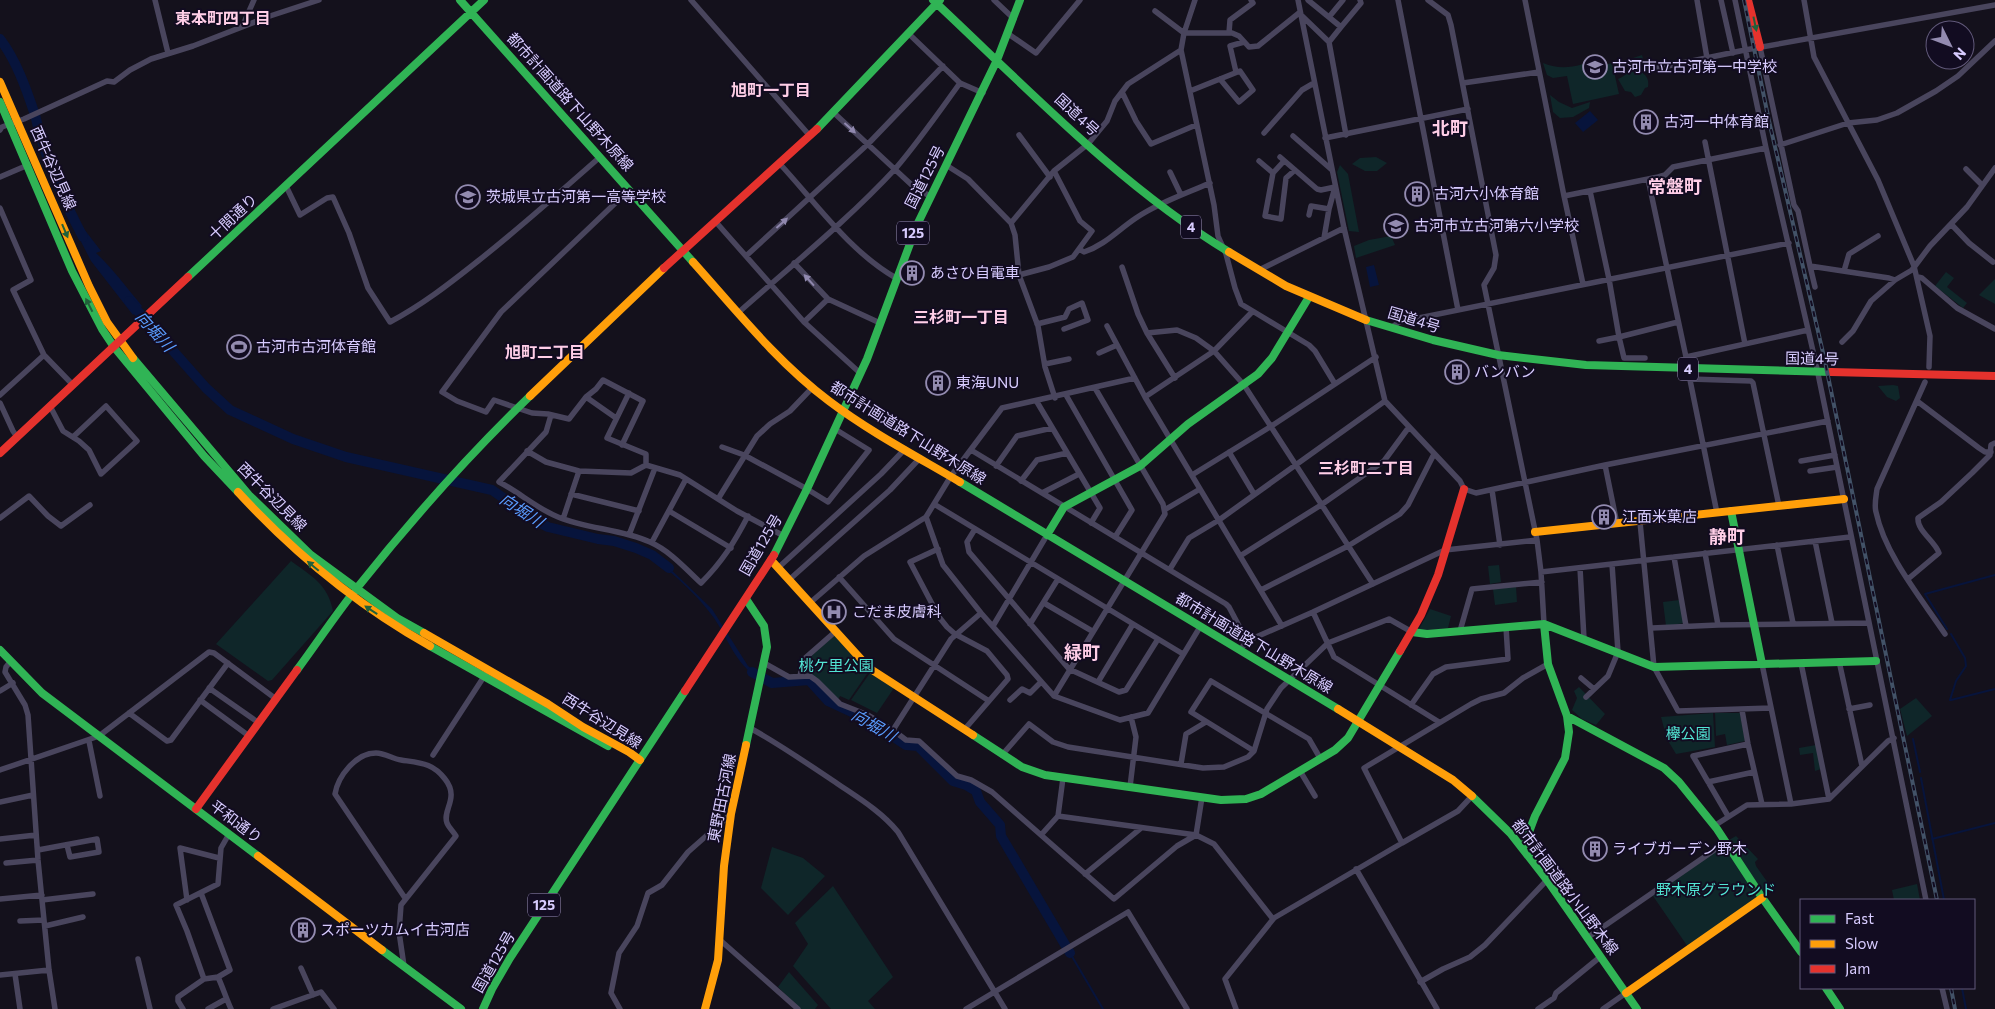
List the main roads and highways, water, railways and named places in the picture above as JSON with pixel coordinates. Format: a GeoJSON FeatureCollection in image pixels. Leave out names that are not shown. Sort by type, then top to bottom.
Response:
{"type":"FeatureCollection","features":[{"type":"Feature","properties":{"kind":"main road","name":"都市計画道路下山野木原線"},"geometry":{"type":"LineString","coordinates":[[460,0],[785,362],[812,388],[842,412],[1388,739]]}},
{"type":"Feature","properties":{"kind":"main road","name":"十間通り"},"geometry":{"type":"LineString","coordinates":[[0,453],[484,0]]}},
{"type":"Feature","properties":{"kind":"main road"},"geometry":{"type":"LineString","coordinates":[[998,60],[1020,0]]}},
{"type":"Feature","properties":{"kind":"main road"},"geometry":{"type":"LineString","coordinates":[[1748,0],[1760,47]]}},
{"type":"Feature","properties":{"kind":"main road"},"geometry":{"type":"LineString","coordinates":[[196,809],[356,589],[441,488],[516,409],[683,250],[810,136],[936,1]]}},
{"type":"Feature","properties":{"kind":"main road","name":"国道4号"},"geometry":{"type":"LineString","coordinates":[[936,1],[1088,144],[1159,204],[1259,270],[1309,297],[1367,320],[1433,340],[1498,355],[1586,365],[1995,376]]}},
{"type":"Feature","properties":{"kind":"main road","name":"国道125号"},"geometry":{"type":"LineString","coordinates":[[483,1009],[510,958],[771,560],[808,489],[860,373],[912,236],[930,196],[998,60]]}},
{"type":"Feature","properties":{"kind":"main road","name":"西牛谷辺見線"},"geometry":{"type":"LineString","coordinates":[[0,82],[9,125],[117,344],[249,495],[311,555],[356,589],[422,634],[486,674]]}},
{"type":"Feature","properties":{"kind":"main road","name":"西牛谷辺見線"},"geometry":{"type":"LineString","coordinates":[[0,102],[72,271],[90,308],[204,456],[270,527],[305,559],[351,596],[416,638],[548,704],[640,760]]}},
{"type":"Feature","properties":{"kind":"main road"},"geometry":{"type":"LineString","coordinates":[[1047,535],[1064,507],[1140,466],[1194,420],[1244,385],[1265,366],[1309,297]]}},
{"type":"Feature","properties":{"kind":"main road"},"geometry":{"type":"LineString","coordinates":[[771,560],[869,668],[1002,755],[1037,773],[1202,797],[1231,800],[1248,799],[1300,771],[1342,744],[1359,722],[1412,632],[1429,598],[1464,489]]}},
{"type":"Feature","properties":{"kind":"main road"},"geometry":{"type":"LineString","coordinates":[[1536,536],[1617,524],[1844,499]]}},
{"type":"Feature","properties":{"kind":"main road"},"geometry":{"type":"LineString","coordinates":[[1731,511],[1762,664]]}},
{"type":"Feature","properties":{"kind":"main road","name":"東野田古河線"},"geometry":{"type":"LineString","coordinates":[[706,1009],[715,975],[720,940],[724,866],[731,814],[767,647],[767,634],[761,619],[746,599]]}},
{"type":"Feature","properties":{"kind":"main road"},"geometry":{"type":"LineString","coordinates":[[1412,632],[1427,634],[1544,624],[1654,667],[1876,661]]}},
{"type":"Feature","properties":{"kind":"main road"},"geometry":{"type":"LineString","coordinates":[[1523,848],[1535,816],[1565,758],[1569,732],[1567,716],[1548,664],[1544,624]]}},
{"type":"Feature","properties":{"kind":"main road","name":"平和通り"},"geometry":{"type":"LineString","coordinates":[[0,650],[42,693],[461,1009]]}},
{"type":"Feature","properties":{"kind":"main road"},"geometry":{"type":"LineString","coordinates":[[1567,716],[1664,768],[1689,792],[1726,842],[1762,898],[1800,951]]}},
{"type":"Feature","properties":{"kind":"main road","name":"都市計画道路小山野木線"},"geometry":{"type":"LineString","coordinates":[[1388,739],[1446,776],[1472,796],[1499,821],[1523,848],[1547,880],[1637,1009]]}},
{"type":"Feature","properties":{"kind":"main road"},"geometry":{"type":"LineString","coordinates":[[1626,992],[1762,898]]}},
{"type":"Feature","properties":{"kind":"main road"},"geometry":{"type":"LineString","coordinates":[[1827,989],[1840,1009]]}},
{"type":"Feature","properties":{"kind":"water"},"geometry":{"type":"Polygon","coordinates":[[[1590,111],[1598,120],[1583,132],[1575,123],[1590,111]]]}},
{"type":"Feature","properties":{"kind":"water"},"geometry":{"type":"Polygon","coordinates":[[[77,226],[84,229],[101,251],[96,253],[142,306],[133,315],[91,261],[75,230],[77,226]]]}},
{"type":"Feature","properties":{"kind":"water"},"geometry":{"type":"Polygon","coordinates":[[[1374,265],[1379,285],[1370,287],[1366,267],[1374,265]]]}},
{"type":"Feature","properties":{"kind":"water"},"geometry":{"type":"Polygon","coordinates":[[[659,558],[712,609],[748,666],[765,678],[764,681],[755,676],[741,662],[702,602],[657,561],[659,558]]]}},
{"type":"Feature","properties":{"kind":"waterway","name":"向堀川"},"geometry":{"type":"LineString","coordinates":[[0,39],[11,56],[28,93],[54,176],[83,237]]}},
{"type":"Feature","properties":{"kind":"waterway","name":"向堀川"},"geometry":{"type":"LineString","coordinates":[[129,301],[206,388],[230,410],[293,439],[346,457],[492,490],[536,521],[548,527],[614,541],[636,548],[652,555],[669,568]]}},
{"type":"Feature","properties":{"kind":"waterway"},"geometry":{"type":"LineString","coordinates":[[1947,629],[1925,594],[1995,575]]}},
{"type":"Feature","properties":{"kind":"waterway"},"geometry":{"type":"LineString","coordinates":[[1950,700],[1956,681],[1966,666],[1965,658],[1951,634]]}},
{"type":"Feature","properties":{"kind":"waterway","name":"向堀川"},"geometry":{"type":"LineString","coordinates":[[752,672],[772,683],[809,680],[828,701],[869,720],[906,745],[918,746],[953,781],[966,785],[976,791],[980,802],[1000,825],[1001,836],[1070,953]]}},
{"type":"Feature","properties":{"kind":"waterway"},"geometry":{"type":"LineString","coordinates":[[1951,700],[1995,689]]}},
{"type":"Feature","properties":{"kind":"waterway"},"geometry":{"type":"LineString","coordinates":[[1913,739],[1920,772]]}},
{"type":"Feature","properties":{"kind":"waterway"},"geometry":{"type":"LineString","coordinates":[[1921,778],[1944,899]]}},
{"type":"Feature","properties":{"kind":"waterway"},"geometry":{"type":"LineString","coordinates":[[1932,839],[1995,823]]}},
{"type":"Feature","properties":{"kind":"waterway","name":"向堀川"},"geometry":{"type":"LineString","coordinates":[[1070,953],[1103,1009]]}},
{"type":"Feature","properties":{"kind":"waterway"},"geometry":{"type":"LineString","coordinates":[[1962,989],[1966,1009]]}},
{"type":"Feature","properties":{"kind":"railway"},"geometry":{"type":"LineString","coordinates":[[1744,0],[1769,121],[1824,357],[1937,899]]}},
{"type":"Feature","properties":{"kind":"railway"},"geometry":{"type":"LineString","coordinates":[[1951,989],[1955,1009]]}},
{"type":"Feature","properties":{"kind":"place","name":"古河市立古河第一中学校"},"geometry":{"type":"Point","coordinates":[1595,67]}},
{"type":"Feature","properties":{"kind":"place","name":"古河一中体育館"},"geometry":{"type":"Point","coordinates":[1646,122]}},
{"type":"Feature","properties":{"kind":"place","name":"古河六小体育館"},"geometry":{"type":"Point","coordinates":[1417,194]}},
{"type":"Feature","properties":{"kind":"place","name":"茨城県立古河第一高等学校"},"geometry":{"type":"Point","coordinates":[468,197]}},
{"type":"Feature","properties":{"kind":"place","name":"古河市立古河第六小学校"},"geometry":{"type":"Point","coordinates":[1396,226]}},
{"type":"Feature","properties":{"kind":"place","name":"あさひ自電車"},"geometry":{"type":"Point","coordinates":[912,273]}},
{"type":"Feature","properties":{"kind":"place","name":"古河市古河体育館"},"geometry":{"type":"Point","coordinates":[239,347]}},
{"type":"Feature","properties":{"kind":"place","name":"バンバン"},"geometry":{"type":"Point","coordinates":[1457,372]}},
{"type":"Feature","properties":{"kind":"place","name":"東海UNU"},"geometry":{"type":"Point","coordinates":[938,383]}},
{"type":"Feature","properties":{"kind":"place","name":"江面米菓店"},"geometry":{"type":"Point","coordinates":[1604,517]}},
{"type":"Feature","properties":{"kind":"place","name":"こだま皮膚科"},"geometry":{"type":"Point","coordinates":[834,612]}},
{"type":"Feature","properties":{"kind":"place","name":"ライブガーデン野木"},"geometry":{"type":"Point","coordinates":[1595,849]}},
{"type":"Feature","properties":{"kind":"place","name":"スポーツカムイ古河店"},"geometry":{"type":"Point","coordinates":[303,930]}},
{"type":"Feature","properties":{"kind":"district","name":"東本町四丁目"},"geometry":{"type":"Point","coordinates":[223,18]}},
{"type":"Feature","properties":{"kind":"district","name":"旭町一丁目"},"geometry":{"type":"Point","coordinates":[771,90]}},
{"type":"Feature","properties":{"kind":"district","name":"北町"},"geometry":{"type":"Point","coordinates":[1450,129]}},
{"type":"Feature","properties":{"kind":"district","name":"常盤町"},"geometry":{"type":"Point","coordinates":[1675,187]}},
{"type":"Feature","properties":{"kind":"district","name":"三杉町一丁目"},"geometry":{"type":"Point","coordinates":[961,317]}},
{"type":"Feature","properties":{"kind":"district","name":"旭町二丁目"},"geometry":{"type":"Point","coordinates":[545,352]}},
{"type":"Feature","properties":{"kind":"district","name":"三杉町二丁目"},"geometry":{"type":"Point","coordinates":[1366,468]}},
{"type":"Feature","properties":{"kind":"district","name":"静町"},"geometry":{"type":"Point","coordinates":[1727,537]}},
{"type":"Feature","properties":{"kind":"district","name":"緑町"},"geometry":{"type":"Point","coordinates":[1082,653]}},
{"type":"Feature","properties":{"kind":"park label","name":"桃ケ里公園"},"geometry":{"type":"Point","coordinates":[836,666]}},
{"type":"Feature","properties":{"kind":"park label","name":"欅公園"},"geometry":{"type":"Point","coordinates":[1688,734]}},
{"type":"Feature","properties":{"kind":"park label","name":"野木原グラウンド"},"geometry":{"type":"Point","coordinates":[1716,890]}}]}
